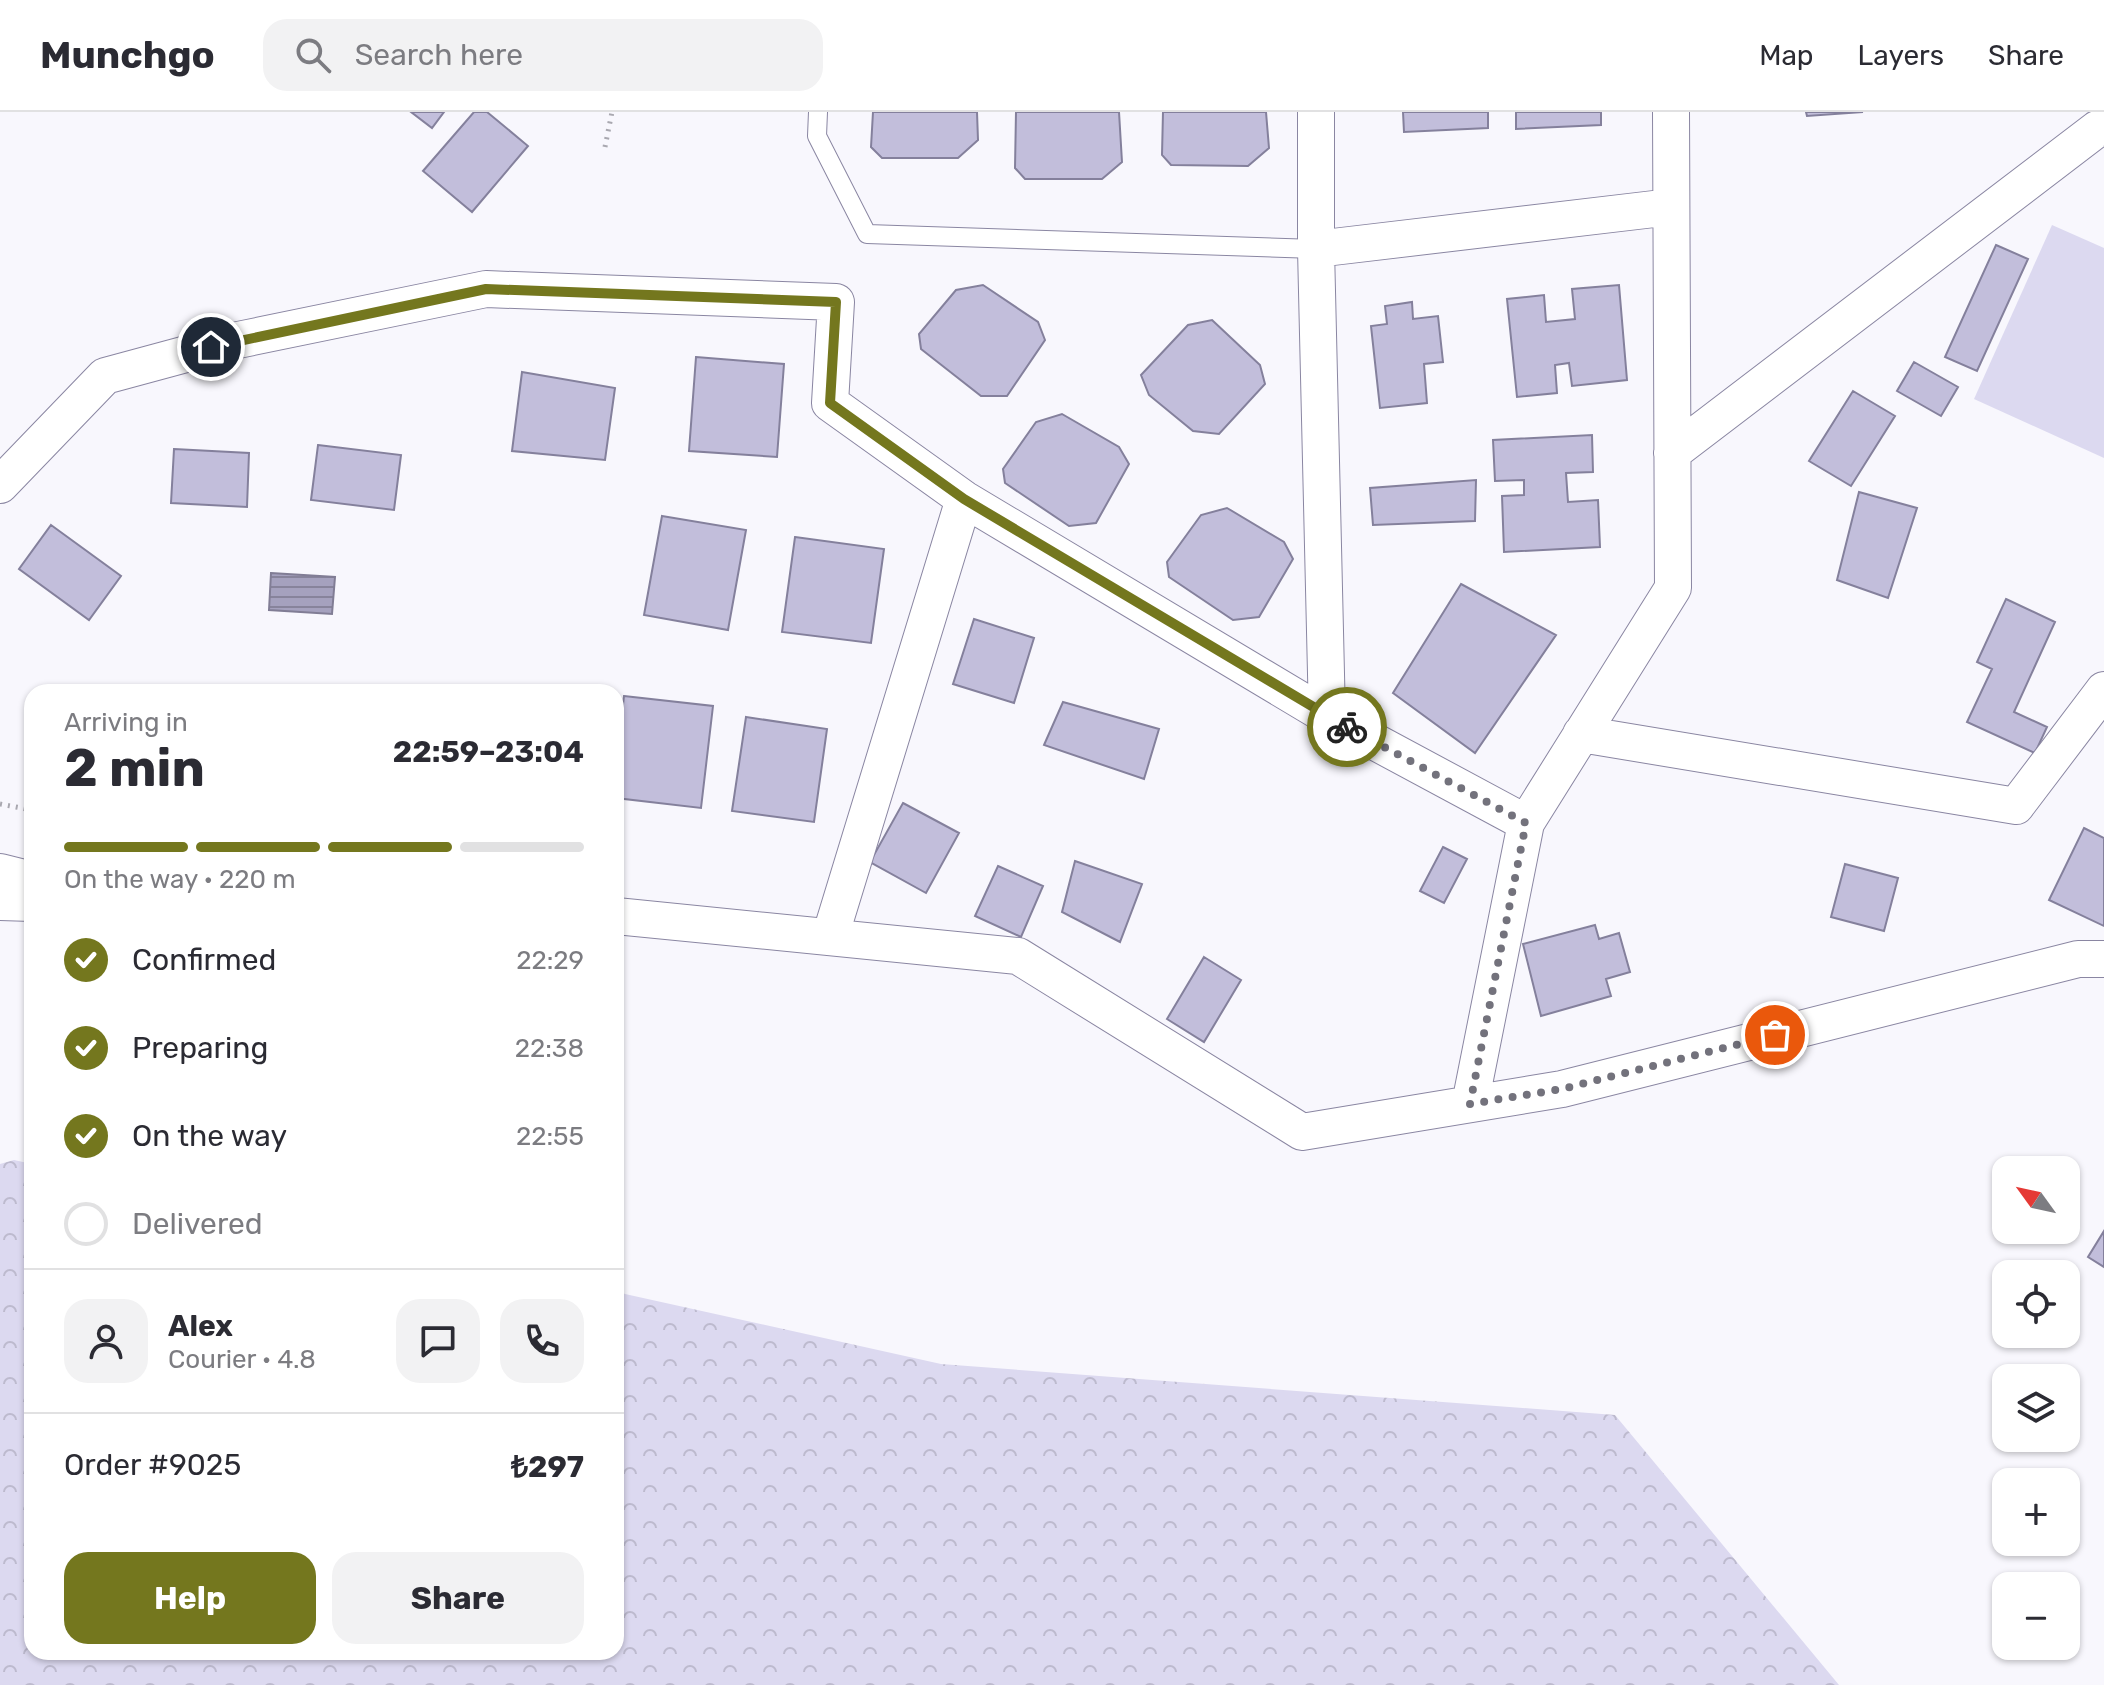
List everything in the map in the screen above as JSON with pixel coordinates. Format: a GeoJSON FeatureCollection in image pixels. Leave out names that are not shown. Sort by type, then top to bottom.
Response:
{"type":"FeatureCollection","features":[{"type":"Feature","properties":{"kind":"street"},"geometry":{"type":"LineString","coordinates":[[1316,112],[1316,249],[1327,716]]}},
{"type":"Feature","properties":{"kind":"street"},"geometry":{"type":"LineString","coordinates":[[1470,1104],[1526,823],[1673,588],[1671,112]]}},
{"type":"Feature","properties":{"kind":"street"},"geometry":{"type":"LineString","coordinates":[[1672,453],[2097,129],[2104,127]]}},
{"type":"Feature","properties":{"kind":"street"},"geometry":{"type":"LineString","coordinates":[[1316,249],[1671,207]]}},
{"type":"Feature","properties":{"kind":"street"},"geometry":{"type":"LineString","coordinates":[[0,485],[105,376],[238,340],[486,289],[836,302],[830,403],[964,499],[1327,716],[1526,823]]}},
{"type":"Feature","properties":{"kind":"street"},"geometry":{"type":"LineString","coordinates":[[830,937],[964,499]]}},
{"type":"Feature","properties":{"kind":"street"},"geometry":{"type":"LineString","coordinates":[[1581,734],[2016,806],[2104,690]]}},
{"type":"Feature","properties":{"kind":"street"},"geometry":{"type":"LineString","coordinates":[[0,876],[24,882]]}},
{"type":"Feature","properties":{"kind":"street"},"geometry":{"type":"LineString","coordinates":[[0,902],[24,903]]}},
{"type":"Feature","properties":{"kind":"street"},"geometry":{"type":"LineString","coordinates":[[624,917],[1018,956],[1302,1132],[1562,1089],[2078,959],[2104,959]]}},
{"type":"Feature","properties":{"kind":"lane"},"geometry":{"type":"LineString","coordinates":[[818,112],[817,136],[867,234],[1316,249]]}},
{"type":"Feature","properties":{"kind":"path"},"geometry":{"type":"LineString","coordinates":[[605,147],[612,112]]}},
{"type":"Feature","properties":{"kind":"path"},"geometry":{"type":"LineString","coordinates":[[0,804],[24,808]]}},
{"type":"Feature","properties":{"kind":"green space"},"geometry":{"type":"Polygon","coordinates":[[[2052,225],[2104,248],[2104,458],[1974,399],[2052,225]]]}},
{"type":"Feature","properties":{"kind":"green space"},"geometry":{"type":"Polygon","coordinates":[[[14,1160],[24,1162],[24,1660],[624,1660],[624,1294],[941,1364],[1615,1415],[1839,1685],[0,1685],[0,1164],[14,1160]]]}},
{"type":"Feature","properties":{"kind":"shaded area"},"geometry":{"type":"Polygon","coordinates":[[[271,573],[335,577],[332,614],[269,610],[271,573]]]}},
{"type":"Feature","properties":{"kind":"building"},"geometry":{"type":"Polygon","coordinates":[[[411,112],[444,112],[432,128],[411,112]]]}},
{"type":"Feature","properties":{"kind":"building"},"geometry":{"type":"Polygon","coordinates":[[[474,112],[487,112],[528,146],[472,212],[423,171],[474,112]]]}},
{"type":"Feature","properties":{"kind":"building"},"geometry":{"type":"Polygon","coordinates":[[[873,112],[977,112],[978,140],[958,158],[882,158],[871,147],[873,112]]]}},
{"type":"Feature","properties":{"kind":"building"},"geometry":{"type":"Polygon","coordinates":[[[1016,112],[1119,112],[1122,162],[1102,179],[1025,179],[1015,168],[1016,112]]]}},
{"type":"Feature","properties":{"kind":"building"},"geometry":{"type":"Polygon","coordinates":[[[1163,112],[1266,112],[1269,148],[1248,166],[1171,165],[1162,155],[1163,112]]]}},
{"type":"Feature","properties":{"kind":"building"},"geometry":{"type":"Polygon","coordinates":[[[1403,112],[1488,112],[1488,128],[1404,132],[1403,112]]]}},
{"type":"Feature","properties":{"kind":"building"},"geometry":{"type":"Polygon","coordinates":[[[1516,112],[1601,112],[1601,125],[1516,129],[1516,112]]]}},
{"type":"Feature","properties":{"kind":"building"},"geometry":{"type":"Polygon","coordinates":[[[1806,112],[1863,112],[1807,116],[1806,112]]]}},
{"type":"Feature","properties":{"kind":"building"},"geometry":{"type":"Polygon","coordinates":[[[1996,245],[2028,259],[1977,371],[1945,357],[1996,245]]]}},
{"type":"Feature","properties":{"kind":"building"},"geometry":{"type":"Polygon","coordinates":[[[983,285],[1038,322],[1045,340],[1007,396],[981,396],[921,349],[919,334],[956,290],[983,285]]]}},
{"type":"Feature","properties":{"kind":"building"},"geometry":{"type":"Polygon","coordinates":[[[1619,285],[1627,380],[1572,386],[1569,363],[1555,365],[1557,393],[1517,397],[1507,299],[1544,295],[1546,322],[1575,319],[1572,289],[1619,285]]]}},
{"type":"Feature","properties":{"kind":"building"},"geometry":{"type":"Polygon","coordinates":[[[1412,302],[1413,319],[1438,316],[1443,362],[1424,364],[1427,403],[1380,408],[1371,326],[1387,324],[1385,306],[1412,302]]]}},
{"type":"Feature","properties":{"kind":"building"},"geometry":{"type":"Polygon","coordinates":[[[1212,320],[1260,365],[1265,384],[1219,434],[1193,431],[1149,395],[1141,375],[1188,325],[1212,320]]]}},
{"type":"Feature","properties":{"kind":"building"},"geometry":{"type":"Polygon","coordinates":[[[696,357],[784,364],[777,457],[689,451],[696,357]]]}},
{"type":"Feature","properties":{"kind":"building"},"geometry":{"type":"Polygon","coordinates":[[[1914,362],[1958,387],[1941,416],[1897,391],[1914,362]]]}},
{"type":"Feature","properties":{"kind":"building"},"geometry":{"type":"Polygon","coordinates":[[[522,372],[615,388],[605,460],[512,451],[522,372]]]}},
{"type":"Feature","properties":{"kind":"building"},"geometry":{"type":"Polygon","coordinates":[[[1853,391],[1895,416],[1851,486],[1809,461],[1853,391]]]}},
{"type":"Feature","properties":{"kind":"building"},"geometry":{"type":"Polygon","coordinates":[[[1062,414],[1119,447],[1129,464],[1096,523],[1069,526],[1005,483],[1003,469],[1036,422],[1062,414]]]}},
{"type":"Feature","properties":{"kind":"building"},"geometry":{"type":"Polygon","coordinates":[[[1592,435],[1593,472],[1566,473],[1568,502],[1598,500],[1600,547],[1504,552],[1502,496],[1524,495],[1524,480],[1495,481],[1493,440],[1592,435]]]}},
{"type":"Feature","properties":{"kind":"building"},"geometry":{"type":"Polygon","coordinates":[[[318,445],[401,455],[394,510],[311,500],[318,445]]]}},
{"type":"Feature","properties":{"kind":"building"},"geometry":{"type":"Polygon","coordinates":[[[174,449],[249,453],[247,507],[171,503],[174,449]]]}},
{"type":"Feature","properties":{"kind":"building"},"geometry":{"type":"Polygon","coordinates":[[[1476,480],[1475,521],[1373,525],[1370,488],[1476,480]]]}},
{"type":"Feature","properties":{"kind":"building"},"geometry":{"type":"Polygon","coordinates":[[[1859,492],[1917,508],[1888,598],[1837,580],[1859,492]]]}},
{"type":"Feature","properties":{"kind":"building"},"geometry":{"type":"Polygon","coordinates":[[[1227,508],[1284,542],[1293,559],[1259,617],[1233,620],[1169,577],[1167,562],[1201,515],[1227,508]]]}},
{"type":"Feature","properties":{"kind":"building"},"geometry":{"type":"Polygon","coordinates":[[[662,516],[746,530],[728,630],[644,615],[662,516]]]}},
{"type":"Feature","properties":{"kind":"building"},"geometry":{"type":"Polygon","coordinates":[[[51,525],[121,576],[89,620],[19,569],[51,525]]]}},
{"type":"Feature","properties":{"kind":"building"},"geometry":{"type":"Polygon","coordinates":[[[795,537],[884,549],[871,643],[782,632],[795,537]]]}},
{"type":"Feature","properties":{"kind":"building"},"geometry":{"type":"Polygon","coordinates":[[[1461,584],[1556,635],[1475,753],[1393,693],[1461,584]]]}},
{"type":"Feature","properties":{"kind":"building"},"geometry":{"type":"Polygon","coordinates":[[[2006,599],[2055,622],[2014,712],[2047,727],[2035,753],[1967,722],[1992,669],[1977,662],[2006,599]]]}},
{"type":"Feature","properties":{"kind":"building"},"geometry":{"type":"Polygon","coordinates":[[[974,619],[1034,638],[1014,703],[953,684],[974,619]]]}},
{"type":"Feature","properties":{"kind":"building"},"geometry":{"type":"Polygon","coordinates":[[[624,696],[713,706],[701,808],[624,799],[624,696]]]}},
{"type":"Feature","properties":{"kind":"building"},"geometry":{"type":"Polygon","coordinates":[[[1063,702],[1159,729],[1144,779],[1044,745],[1063,702]]]}},
{"type":"Feature","properties":{"kind":"building"},"geometry":{"type":"Polygon","coordinates":[[[746,717],[827,729],[814,822],[732,811],[746,717]]]}},
{"type":"Feature","properties":{"kind":"building"},"geometry":{"type":"Polygon","coordinates":[[[903,803],[959,833],[926,893],[870,862],[903,803]]]}},
{"type":"Feature","properties":{"kind":"building"},"geometry":{"type":"Polygon","coordinates":[[[2084,828],[2104,838],[2104,926],[2049,900],[2084,828]]]}},
{"type":"Feature","properties":{"kind":"building"},"geometry":{"type":"Polygon","coordinates":[[[1443,847],[1467,859],[1444,903],[1420,891],[1443,847]]]}},
{"type":"Feature","properties":{"kind":"building"},"geometry":{"type":"Polygon","coordinates":[[[1075,861],[1142,884],[1120,942],[1062,912],[1075,861]]]}},
{"type":"Feature","properties":{"kind":"building"},"geometry":{"type":"Polygon","coordinates":[[[1845,864],[1898,878],[1884,931],[1831,917],[1845,864]]]}},
{"type":"Feature","properties":{"kind":"building"},"geometry":{"type":"Polygon","coordinates":[[[998,866],[1043,886],[1021,937],[975,916],[998,866]]]}},
{"type":"Feature","properties":{"kind":"building"},"geometry":{"type":"Polygon","coordinates":[[[1595,925],[1599,939],[1619,933],[1630,972],[1606,979],[1611,996],[1541,1016],[1523,944],[1595,925]]]}},
{"type":"Feature","properties":{"kind":"building"},"geometry":{"type":"Polygon","coordinates":[[[1204,957],[1241,980],[1204,1042],[1167,1019],[1204,957]]]}},
{"type":"Feature","properties":{"kind":"building"},"geometry":{"type":"Polygon","coordinates":[[[2104,1231],[2104,1267],[2088,1257],[2104,1231]]]}},
{"type":"Feature","properties":{"kind":"way so far"},"geometry":{"type":"LineString","coordinates":[[1347,727],[1526,823],[1470,1104],[1562,1089],[1775,1035]]}},
{"type":"Feature","properties":{"kind":"route"},"geometry":{"type":"LineString","coordinates":[[211,347],[486,289],[836,302],[830,403],[964,499],[1347,727]]}}]}
